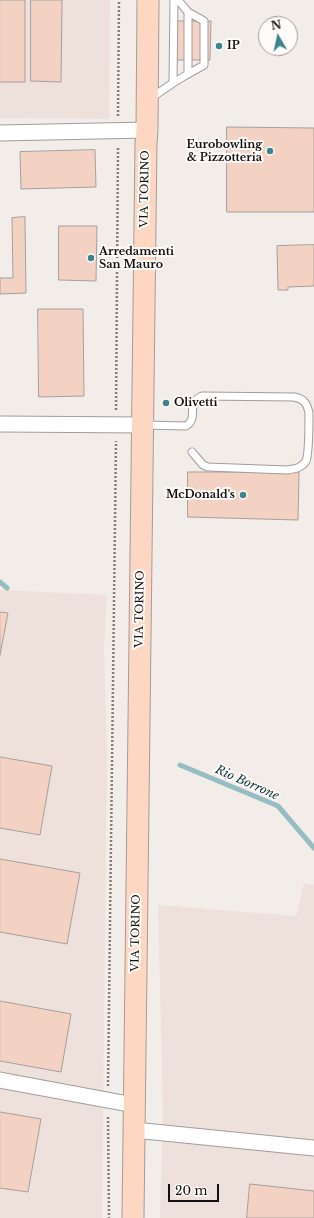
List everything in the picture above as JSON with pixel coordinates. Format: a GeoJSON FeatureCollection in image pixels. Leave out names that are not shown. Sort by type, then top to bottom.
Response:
{"type":"FeatureCollection","features":[{"type":"Feature","properties":{"kind":"main road","name":"VIA TORINO"},"geometry":{"type":"LineString","coordinates":[[133,1218],[148,0]]}},
{"type":"Feature","properties":{"kind":"street"},"geometry":{"type":"LineString","coordinates":[[0,133],[147,130]]}},
{"type":"Feature","properties":{"kind":"street"},"geometry":{"type":"LineString","coordinates":[[0,424],[143,425]]}},
{"type":"Feature","properties":{"kind":"street"},"geometry":{"type":"LineString","coordinates":[[0,1080],[134,1105]]}},
{"type":"Feature","properties":{"kind":"street"},"geometry":{"type":"LineString","coordinates":[[134,1130],[314,1148]]}},
{"type":"Feature","properties":{"kind":"lane"},"geometry":{"type":"LineString","coordinates":[[173,83],[174,0]]}},
{"type":"Feature","properties":{"kind":"lane"},"geometry":{"type":"LineString","coordinates":[[147,100],[204,65],[204,21],[188,12],[178,0]]}},
{"type":"Feature","properties":{"kind":"lane"},"geometry":{"type":"LineString","coordinates":[[188,12],[188,74]]}},
{"type":"Feature","properties":{"kind":"lane"},"geometry":{"type":"LineString","coordinates":[[143,425],[186,426],[189,424],[192,417],[193,402],[195,399],[202,396],[294,397],[303,400],[308,407],[307,456],[305,462],[296,468],[287,470],[208,467],[203,465],[192,452]]}},
{"type":"Feature","properties":{"kind":"path"},"geometry":{"type":"LineString","coordinates":[[109,1218],[108,1100],[116,425],[119,0]]}},
{"type":"Feature","properties":{"kind":"shaded area"},"geometry":{"type":"Polygon","coordinates":[[[0,0],[110,0],[109,119],[0,118],[0,0]]]}},
{"type":"Feature","properties":{"kind":"shaded area"},"geometry":{"type":"Polygon","coordinates":[[[0,590],[107,595],[104,649],[107,758],[102,1218],[0,1218],[0,590]]]}},
{"type":"Feature","properties":{"kind":"shaded area"},"geometry":{"type":"Polygon","coordinates":[[[304,883],[314,885],[314,1218],[160,1218],[163,1112],[158,905],[296,916],[304,883]]]}},
{"type":"Feature","properties":{"kind":"building"},"geometry":{"type":"Polygon","coordinates":[[[0,0],[25,0],[25,82],[0,82],[0,0]]]}},
{"type":"Feature","properties":{"kind":"building"},"geometry":{"type":"Polygon","coordinates":[[[31,0],[62,0],[61,82],[31,81],[31,0]]]}},
{"type":"Feature","properties":{"kind":"building"},"geometry":{"type":"Polygon","coordinates":[[[173,21],[211,21],[210,60],[171,60],[173,21]]]}},
{"type":"Feature","properties":{"kind":"building","name":"Eurobowling & Pizzotteria"},"geometry":{"type":"Polygon","coordinates":[[[227,127],[314,128],[314,212],[227,212],[227,127]]]}},
{"type":"Feature","properties":{"kind":"building"},"geometry":{"type":"Polygon","coordinates":[[[95,150],[96,187],[21,189],[20,152],[95,150]]]}},
{"type":"Feature","properties":{"kind":"building"},"geometry":{"type":"Polygon","coordinates":[[[25,217],[26,293],[0,294],[0,278],[13,278],[12,218],[25,217]]]}},
{"type":"Feature","properties":{"kind":"building"},"geometry":{"type":"Polygon","coordinates":[[[59,226],[97,226],[96,281],[59,280],[59,226]]]}},
{"type":"Feature","properties":{"kind":"building"},"geometry":{"type":"Polygon","coordinates":[[[314,245],[314,286],[288,287],[288,290],[278,290],[277,246],[314,245]]]}},
{"type":"Feature","properties":{"kind":"building"},"geometry":{"type":"Polygon","coordinates":[[[38,309],[83,309],[84,396],[39,397],[38,309]]]}},
{"type":"Feature","properties":{"kind":"building","name":"McDonald's"},"geometry":{"type":"Polygon","coordinates":[[[188,472],[299,472],[298,520],[188,517],[188,472]]]}},
{"type":"Feature","properties":{"kind":"building"},"geometry":{"type":"Polygon","coordinates":[[[0,612],[8,613],[0,655],[0,612]]]}},
{"type":"Feature","properties":{"kind":"building"},"geometry":{"type":"Polygon","coordinates":[[[0,757],[52,766],[40,835],[0,828],[0,757]]]}},
{"type":"Feature","properties":{"kind":"building"},"geometry":{"type":"Polygon","coordinates":[[[0,859],[80,873],[67,944],[0,932],[0,859]]]}},
{"type":"Feature","properties":{"kind":"building"},"geometry":{"type":"Polygon","coordinates":[[[0,1001],[71,1014],[61,1072],[0,1061],[0,1001]]]}},
{"type":"Feature","properties":{"kind":"building"},"geometry":{"type":"Polygon","coordinates":[[[0,1112],[41,1119],[28,1192],[0,1188],[0,1112]]]}},
{"type":"Feature","properties":{"kind":"building"},"geometry":{"type":"Polygon","coordinates":[[[250,1184],[314,1191],[314,1218],[247,1218],[250,1184]]]}},
{"type":"Feature","properties":{"kind":"waterway","name":"Rio Borrone"},"geometry":{"type":"LineString","coordinates":[[0,582],[7,588]]}},
{"type":"Feature","properties":{"kind":"waterway","name":"Rio Borrone"},"geometry":{"type":"LineString","coordinates":[[180,765],[278,806],[314,848]]}},
{"type":"Feature","properties":{"kind":"place","name":"IP"},"geometry":{"type":"Point","coordinates":[219,46]}},
{"type":"Feature","properties":{"kind":"place","name":"Eurobowling & Pizzotteria"},"geometry":{"type":"Point","coordinates":[270,151]}},
{"type":"Feature","properties":{"kind":"place","name":"Arredamenti San Mauro"},"geometry":{"type":"Point","coordinates":[91,258]}},
{"type":"Feature","properties":{"kind":"place","name":"Olivetti"},"geometry":{"type":"Point","coordinates":[166,403]}},
{"type":"Feature","properties":{"kind":"place","name":"McDonald's"},"geometry":{"type":"Point","coordinates":[243,495]}}]}
